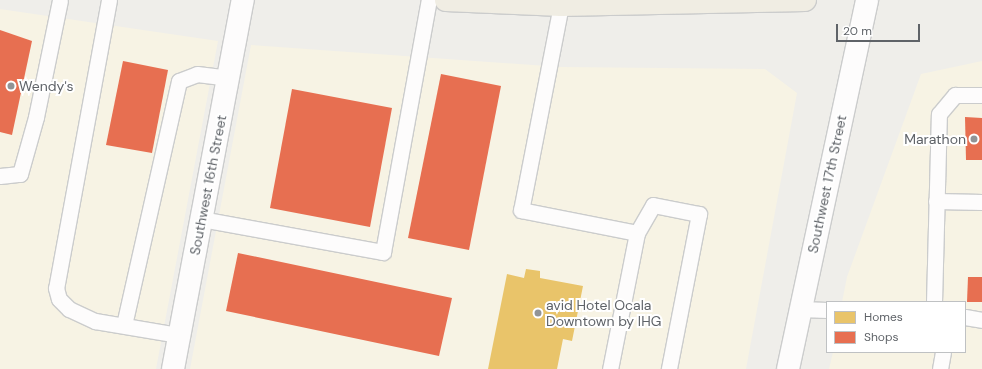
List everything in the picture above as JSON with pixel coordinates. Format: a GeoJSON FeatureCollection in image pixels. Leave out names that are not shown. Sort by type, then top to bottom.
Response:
{"type":"FeatureCollection","features":[{"type":"Feature","properties":{"kind":"highway"},"geometry":{"type":"LineString","coordinates":[[446,0],[561,4],[602,2],[805,0]]}},
{"type":"Feature","properties":{"kind":"street","name":"Southwest 16th Street"},"geometry":{"type":"LineString","coordinates":[[173,369],[243,0]]}},
{"type":"Feature","properties":{"kind":"street","name":"Southwest 17th Street"},"geometry":{"type":"LineString","coordinates":[[788,369],[867,0]]}},
{"type":"Feature","properties":{"kind":"lane"},"geometry":{"type":"LineString","coordinates":[[0,176],[20,174],[36,117],[60,0]]}},
{"type":"Feature","properties":{"kind":"lane"},"geometry":{"type":"LineString","coordinates":[[109,0],[56,288],[59,299],[69,309],[95,321],[179,335]]}},
{"type":"Feature","properties":{"kind":"lane"},"geometry":{"type":"LineString","coordinates":[[201,219],[383,252],[429,0]]}},
{"type":"Feature","properties":{"kind":"lane"},"geometry":{"type":"LineString","coordinates":[[561,4],[521,210],[637,233]]}},
{"type":"Feature","properties":{"kind":"lane"},"geometry":{"type":"LineString","coordinates":[[124,325],[179,81],[197,74],[228,78]]}},
{"type":"Feature","properties":{"kind":"lane"},"geometry":{"type":"LineString","coordinates":[[934,301],[939,114],[955,95],[982,95]]}},
{"type":"Feature","properties":{"kind":"lane"},"geometry":{"type":"LineString","coordinates":[[936,201],[982,202]]}},
{"type":"Feature","properties":{"kind":"lane"},"geometry":{"type":"LineString","coordinates":[[610,369],[637,233],[653,205],[699,214],[669,369]]}},
{"type":"Feature","properties":{"kind":"lane"},"geometry":{"type":"LineString","coordinates":[[801,309],[826,310]]}},
{"type":"Feature","properties":{"kind":"lane"},"geometry":{"type":"LineString","coordinates":[[966,317],[982,320]]}},
{"type":"Feature","properties":{"kind":"lane"},"geometry":{"type":"LineString","coordinates":[[940,369],[943,353]]}},
{"type":"Feature","properties":{"kind":"shaded area"},"geometry":{"type":"Polygon","coordinates":[[[0,9],[218,41],[156,369],[0,369],[0,9]]]}},
{"type":"Feature","properties":{"kind":"shaded area"},"geometry":{"type":"Polygon","coordinates":[[[251,45],[561,67],[765,69],[797,93],[746,369],[190,369],[251,45]]]}},
{"type":"Feature","properties":{"kind":"shaded area"},"geometry":{"type":"Polygon","coordinates":[[[982,61],[982,369],[829,369],[833,353],[966,353],[966,301],[842,301],[847,277],[921,74],[982,61]]]}},
{"type":"Feature","properties":{"kind":"building: Homes","name":"avid Hotel Ocala Downtown by IHG"},"geometry":{"type":"Polygon","coordinates":[[[526,269],[540,271],[540,278],[583,286],[572,341],[563,339],[557,369],[488,369],[507,274],[524,278],[526,269]]]}},
{"type":"Feature","properties":{"kind":"building: Shops","name":"Wendy's"},"geometry":{"type":"Polygon","coordinates":[[[0,30],[32,41],[12,135],[0,132],[0,30]]]}},
{"type":"Feature","properties":{"kind":"building: Shops"},"geometry":{"type":"Polygon","coordinates":[[[123,61],[168,70],[152,153],[106,145],[123,61]]]}},
{"type":"Feature","properties":{"kind":"building: Shops"},"geometry":{"type":"Polygon","coordinates":[[[441,74],[501,86],[469,250],[408,238],[441,74]]]}},
{"type":"Feature","properties":{"kind":"building: Shops"},"geometry":{"type":"Polygon","coordinates":[[[292,89],[392,108],[370,227],[270,208],[292,89]]]}},
{"type":"Feature","properties":{"kind":"building: Shops","name":"Marathon"},"geometry":{"type":"Polygon","coordinates":[[[965,117],[982,118],[982,160],[966,160],[965,117]]]}},
{"type":"Feature","properties":{"kind":"building: Shops"},"geometry":{"type":"Polygon","coordinates":[[[238,253],[452,298],[439,356],[226,311],[238,253]]]}},
{"type":"Feature","properties":{"kind":"building: Shops"},"geometry":{"type":"Polygon","coordinates":[[[968,277],[982,277],[982,302],[967,302],[968,277]]]}},
{"type":"Feature","properties":{"kind":"place","name":"Wendy's"},"geometry":{"type":"Point","coordinates":[11,86]}},
{"type":"Feature","properties":{"kind":"place","name":"Marathon"},"geometry":{"type":"Point","coordinates":[974,139]}},
{"type":"Feature","properties":{"kind":"place","name":"avid Hotel Ocala Downtown by IHG"},"geometry":{"type":"Point","coordinates":[538,313]}}]}
